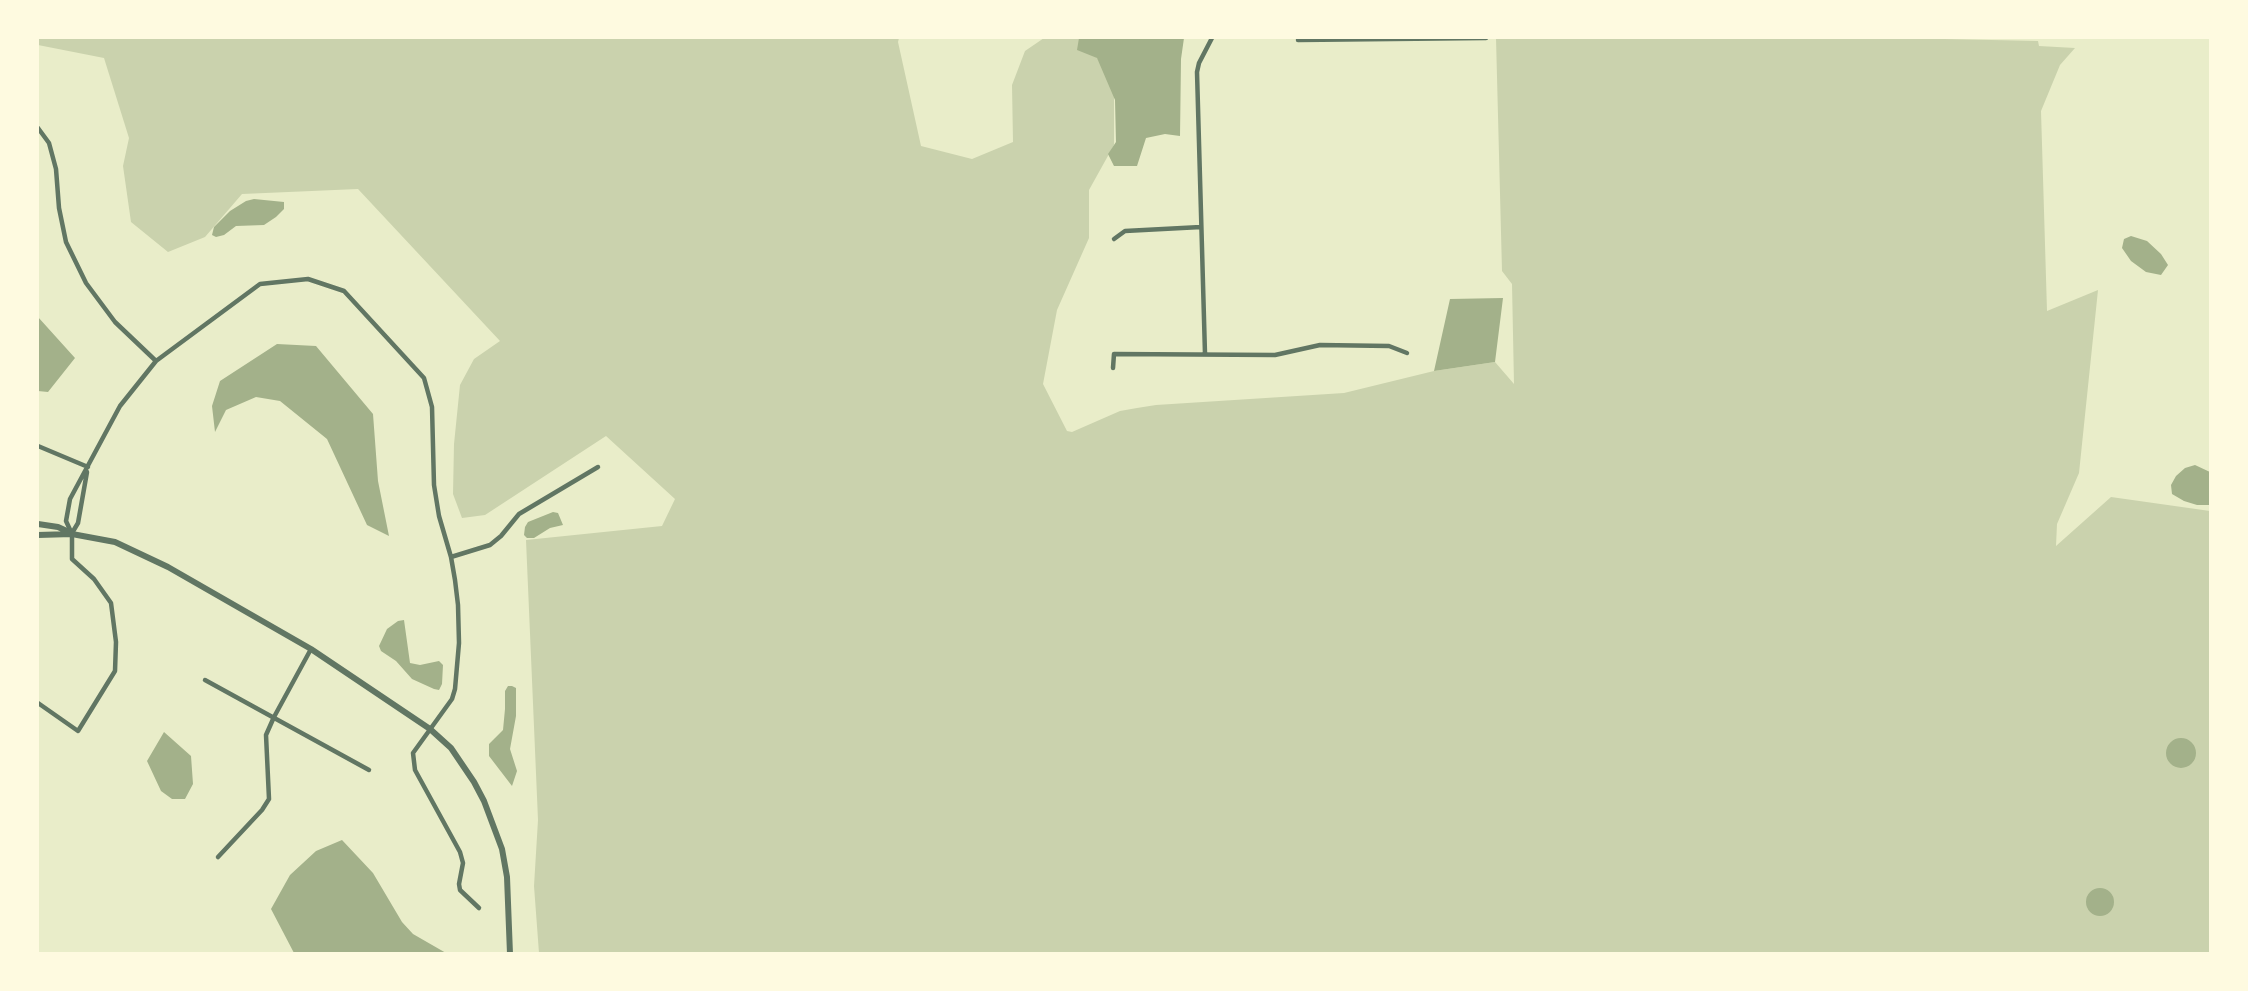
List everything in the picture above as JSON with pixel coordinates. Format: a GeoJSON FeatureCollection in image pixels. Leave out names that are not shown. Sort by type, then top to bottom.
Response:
{"type":"FeatureCollection","features":[{"type":"Feature","properties":{"kind":"street"},"geometry":{"type":"LineString","coordinates":[[1205,354],[1197,72],[1199,63],[1212,38]]}},
{"type":"Feature","properties":{"kind":"street"},"geometry":{"type":"LineString","coordinates":[[1298,40],[1486,38]]}},
{"type":"Feature","properties":{"kind":"street"},"geometry":{"type":"LineString","coordinates":[[38,128],[49,143],[56,170],[59,208],[66,242],[86,283],[115,322],[156,361]]}},
{"type":"Feature","properties":{"kind":"street"},"geometry":{"type":"LineString","coordinates":[[1114,239],[1125,231],[1201,227]]}},
{"type":"Feature","properties":{"kind":"street"},"geometry":{"type":"LineString","coordinates":[[38,704],[78,731],[115,672],[116,642],[111,603],[94,579],[72,559],[72,534],[66,521],[70,499],[120,406],[156,361],[260,284],[308,279],[344,291],[424,378],[432,407],[434,485],[441,525],[451,557],[458,605],[459,643],[452,699],[413,753],[415,770],[464,863],[459,884],[460,890],[479,908]]}},
{"type":"Feature","properties":{"kind":"street"},"geometry":{"type":"LineString","coordinates":[[1113,368],[1114,354],[1275,355],[1320,345],[1389,346],[1407,353]]}},
{"type":"Feature","properties":{"kind":"street"},"geometry":{"type":"LineString","coordinates":[[38,446],[88,467]]}},
{"type":"Feature","properties":{"kind":"street"},"geometry":{"type":"LineString","coordinates":[[72,534],[78,523],[88,467]]}},
{"type":"Feature","properties":{"kind":"street"},"geometry":{"type":"LineString","coordinates":[[451,557],[490,545],[501,536],[519,514],[598,467]]}},
{"type":"Feature","properties":{"kind":"street"},"geometry":{"type":"LineString","coordinates":[[38,524],[58,527],[72,534]]}},
{"type":"Feature","properties":{"kind":"street"},"geometry":{"type":"LineString","coordinates":[[38,535],[72,534],[115,542],[168,567],[311,649],[430,729],[451,748],[474,782],[484,801],[502,849],[507,877],[510,954]]}},
{"type":"Feature","properties":{"kind":"street"},"geometry":{"type":"LineString","coordinates":[[218,857],[262,810],[269,799],[266,735],[311,649]]}},
{"type":"Feature","properties":{"kind":"street"},"geometry":{"type":"LineString","coordinates":[[204,680],[369,770]]}},
{"type":"Feature","properties":{"kind":"shaded area"},"geometry":{"type":"Polygon","coordinates":[[[38,38],[899,38],[921,146],[972,159],[1013,142],[1012,85],[1025,51],[1044,38],[1081,38],[1114,79],[1114,145],[1089,190],[1089,238],[1057,310],[1043,384],[1067,431],[1072,432],[1120,411],[1137,408],[1344,393],[1434,371],[1495,362],[1514,384],[1512,284],[1502,271],[1496,38],[1898,38],[2038,41],[2039,46],[2075,48],[2060,65],[2041,111],[2047,311],[2098,290],[2079,473],[2057,524],[2056,546],[2111,497],[2210,511],[2210,953],[539,953],[534,886],[538,820],[526,540],[662,526],[675,499],[606,436],[485,515],[462,518],[453,494],[454,444],[460,385],[474,359],[500,341],[358,189],[242,194],[205,237],[168,252],[131,222],[123,166],[129,138],[104,58],[38,45],[38,38]]]}},
{"type":"Feature","properties":{"kind":"shaded area"},"geometry":{"type":"Polygon","coordinates":[[[1079,38],[1184,38],[1181,59],[1180,136],[1165,134],[1146,138],[1137,166],[1114,166],[1108,154],[1116,142],[1115,100],[1097,58],[1077,50],[1079,38]]]}},
{"type":"Feature","properties":{"kind":"shaded area"},"geometry":{"type":"Polygon","coordinates":[[[254,199],[284,202],[284,209],[264,225],[236,226],[224,235],[216,237],[212,235],[214,227],[230,211],[254,199]]]}},
{"type":"Feature","properties":{"kind":"shaded area"},"geometry":{"type":"Polygon","coordinates":[[[2131,236],[2147,241],[2161,254],[2168,265],[2161,275],[2146,272],[2131,261],[2122,248],[2124,239],[2131,236]]]}},
{"type":"Feature","properties":{"kind":"shaded area"},"geometry":{"type":"Polygon","coordinates":[[[1503,298],[1495,362],[1434,371],[1450,299],[1503,298]]]}},
{"type":"Feature","properties":{"kind":"shaded area"},"geometry":{"type":"Polygon","coordinates":[[[38,317],[75,358],[48,392],[38,391],[38,317]]]}},
{"type":"Feature","properties":{"kind":"shaded area"},"geometry":{"type":"Polygon","coordinates":[[[277,344],[316,346],[373,414],[378,481],[389,536],[367,525],[327,439],[280,401],[256,397],[226,410],[215,432],[212,406],[220,381],[277,344]]]}},
{"type":"Feature","properties":{"kind":"shaded area"},"geometry":{"type":"Polygon","coordinates":[[[2195,465],[2210,472],[2210,505],[2197,505],[2172,494],[2171,485],[2176,476],[2185,468],[2195,465]]]}},
{"type":"Feature","properties":{"kind":"shaded area"},"geometry":{"type":"Polygon","coordinates":[[[553,512],[558,513],[563,525],[550,528],[534,538],[527,538],[524,535],[528,522],[553,512]]]}},
{"type":"Feature","properties":{"kind":"shaded area"},"geometry":{"type":"Polygon","coordinates":[[[404,620],[410,663],[420,665],[439,661],[443,665],[442,684],[439,690],[412,679],[396,661],[381,651],[379,646],[387,629],[398,621],[404,620]]]}},
{"type":"Feature","properties":{"kind":"shaded area"},"geometry":{"type":"Polygon","coordinates":[[[508,686],[516,688],[516,716],[510,749],[517,771],[512,786],[489,756],[489,744],[503,730],[505,691],[508,686]]]}},
{"type":"Feature","properties":{"kind":"shaded area"},"geometry":{"type":"Polygon","coordinates":[[[164,732],[191,756],[193,784],[185,799],[172,799],[161,791],[147,761],[164,732]]]}},
{"type":"Feature","properties":{"kind":"shaded area"},"geometry":{"type":"Polygon","coordinates":[[[2181,738],[2192,742],[2196,753],[2192,764],[2181,768],[2170,764],[2166,753],[2170,742],[2181,738]]]}},
{"type":"Feature","properties":{"kind":"shaded area"},"geometry":{"type":"Polygon","coordinates":[[[342,840],[373,873],[402,922],[413,934],[446,953],[294,953],[271,909],[290,875],[316,851],[342,840]]]}},
{"type":"Feature","properties":{"kind":"shaded area"},"geometry":{"type":"Polygon","coordinates":[[[2100,888],[2110,892],[2114,902],[2110,912],[2100,916],[2090,912],[2086,902],[2090,892],[2100,888]]]}}]}
